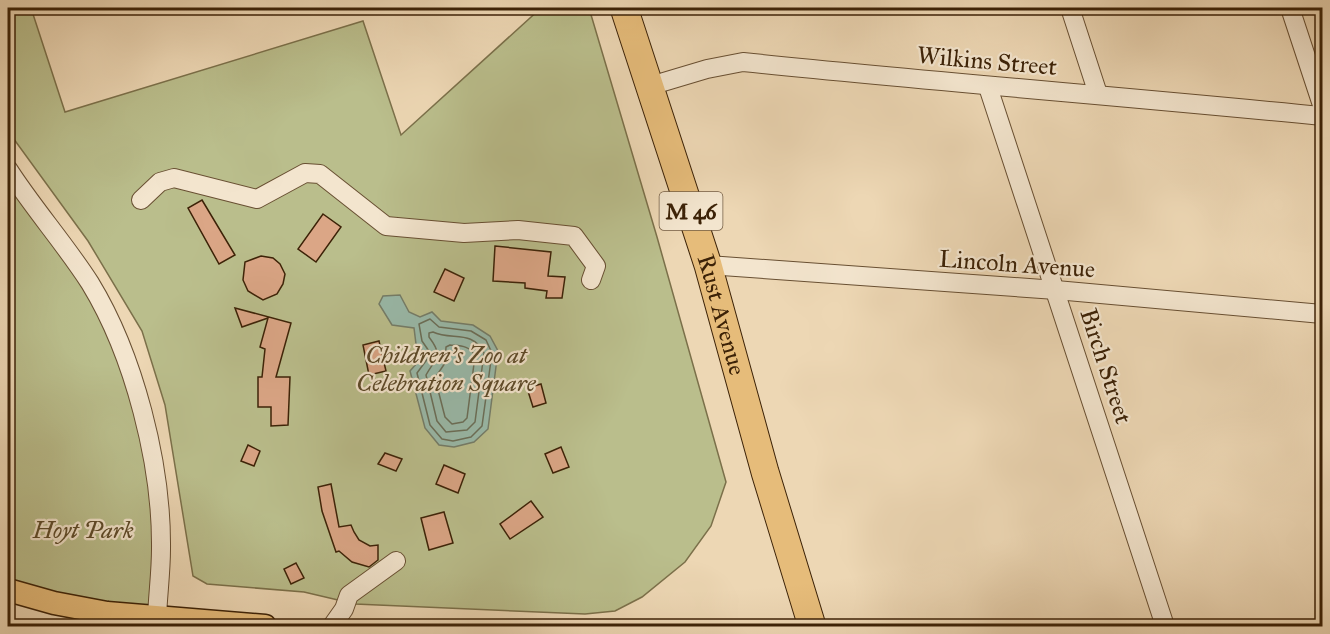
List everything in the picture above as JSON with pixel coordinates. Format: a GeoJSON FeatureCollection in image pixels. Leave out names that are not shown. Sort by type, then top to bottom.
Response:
{"type":"FeatureCollection","features":[{"type":"Feature","properties":{"kind":"highway","name":"Rust Avenue"},"geometry":{"type":"LineString","coordinates":[[624,8],[708,265],[765,472],[812,627]]}},
{"type":"Feature","properties":{"kind":"main road"},"geometry":{"type":"LineString","coordinates":[[8,590],[54,603],[157,622],[266,627]]}},
{"type":"Feature","properties":{"kind":"street"},"geometry":{"type":"LineString","coordinates":[[1070,8],[1098,94]]}},
{"type":"Feature","properties":{"kind":"street"},"geometry":{"type":"LineString","coordinates":[[1290,8],[1323,105]]}},
{"type":"Feature","properties":{"kind":"street","name":"Wilkins Street"},"geometry":{"type":"LineString","coordinates":[[650,86],[707,69],[743,62],[988,87],[1098,94],[1323,116]]}},
{"type":"Feature","properties":{"kind":"street","name":"Birch Street"},"geometry":{"type":"LineString","coordinates":[[988,87],[1165,627]]}},
{"type":"Feature","properties":{"kind":"street"},"geometry":{"type":"LineString","coordinates":[[8,169],[90,284],[114,331],[135,382],[148,437],[157,494],[161,547],[157,622]]}},
{"type":"Feature","properties":{"kind":"street"},"geometry":{"type":"LineString","coordinates":[[141,200],[160,182],[174,178],[257,199],[305,173],[320,174],[386,226],[464,233],[518,230],[574,236],[596,266],[591,280]]}},
{"type":"Feature","properties":{"kind":"street","name":"Lincoln Avenue"},"geometry":{"type":"LineString","coordinates":[[708,265],[1056,290],[1323,314]]}},
{"type":"Feature","properties":{"kind":"street"},"geometry":{"type":"LineString","coordinates":[[332,627],[350,595],[396,561]]}},
{"type":"Feature","properties":{"kind":"green space","name":"Children's Zoo at Celebration Square"},"geometry":{"type":"Polygon","coordinates":[[[8,8],[31,8],[65,112],[363,21],[401,135],[541,8],[589,8],[726,482],[711,526],[685,562],[642,597],[615,611],[585,614],[355,604],[304,592],[207,584],[193,576],[165,405],[142,331],[88,241],[8,131],[8,8]]]}},
{"type":"Feature","properties":{"kind":"green space","name":"Hoyt Park"},"geometry":{"type":"Polygon","coordinates":[[[8,169],[90,284],[148,437],[157,617],[8,590],[8,169]]]}},
{"type":"Feature","properties":{"kind":"water"},"geometry":{"type":"Polygon","coordinates":[[[400,295],[409,312],[420,317],[432,312],[441,321],[473,325],[490,336],[498,351],[488,429],[474,442],[454,447],[439,445],[425,428],[410,371],[425,354],[416,344],[414,328],[392,325],[379,304],[383,296],[400,295]]]}},
{"type":"Feature","properties":{"kind":"building"},"geometry":{"type":"Polygon","coordinates":[[[202,200],[235,255],[219,264],[188,208],[202,200]]]}},
{"type":"Feature","properties":{"kind":"building"},"geometry":{"type":"Polygon","coordinates":[[[323,214],[341,227],[316,262],[298,249],[323,214]]]}},
{"type":"Feature","properties":{"kind":"building"},"geometry":{"type":"Polygon","coordinates":[[[495,246],[551,252],[548,276],[565,277],[562,298],[546,298],[547,291],[525,288],[525,283],[493,281],[495,246]]]}},
{"type":"Feature","properties":{"kind":"building"},"geometry":{"type":"Polygon","coordinates":[[[261,256],[273,258],[280,264],[285,274],[283,284],[277,294],[263,300],[248,291],[243,280],[245,262],[261,256]]]}},
{"type":"Feature","properties":{"kind":"building"},"geometry":{"type":"Polygon","coordinates":[[[445,269],[464,278],[454,301],[434,292],[445,269]]]}},
{"type":"Feature","properties":{"kind":"building"},"geometry":{"type":"Polygon","coordinates":[[[235,308],[291,323],[276,377],[290,377],[288,425],[271,426],[271,407],[258,407],[258,377],[262,377],[265,349],[260,347],[268,318],[242,327],[235,308]]]}},
{"type":"Feature","properties":{"kind":"building"},"geometry":{"type":"Polygon","coordinates":[[[379,341],[386,371],[369,375],[363,345],[379,341]]]}},
{"type":"Feature","properties":{"kind":"building"},"geometry":{"type":"Polygon","coordinates":[[[541,384],[546,403],[533,407],[527,388],[541,384]]]}},
{"type":"Feature","properties":{"kind":"building"},"geometry":{"type":"Polygon","coordinates":[[[248,445],[260,451],[254,466],[241,461],[248,445]]]}},
{"type":"Feature","properties":{"kind":"building"},"geometry":{"type":"Polygon","coordinates":[[[561,447],[569,467],[553,473],[545,454],[561,447]]]}},
{"type":"Feature","properties":{"kind":"building"},"geometry":{"type":"Polygon","coordinates":[[[385,453],[402,459],[396,471],[378,464],[385,453]]]}},
{"type":"Feature","properties":{"kind":"building"},"geometry":{"type":"Polygon","coordinates":[[[444,465],[465,474],[458,493],[436,484],[444,465]]]}},
{"type":"Feature","properties":{"kind":"building"},"geometry":{"type":"Polygon","coordinates":[[[331,484],[339,527],[351,525],[359,540],[370,546],[378,545],[378,560],[369,567],[352,562],[339,551],[336,552],[322,511],[318,487],[331,484]]]}},
{"type":"Feature","properties":{"kind":"building"},"geometry":{"type":"Polygon","coordinates":[[[531,501],[543,517],[510,539],[500,524],[531,501]]]}},
{"type":"Feature","properties":{"kind":"building"},"geometry":{"type":"Polygon","coordinates":[[[444,512],[453,543],[429,550],[421,518],[444,512]]]}},
{"type":"Feature","properties":{"kind":"building"},"geometry":{"type":"Polygon","coordinates":[[[296,563],[304,578],[291,584],[284,569],[296,563]]]}}]}
